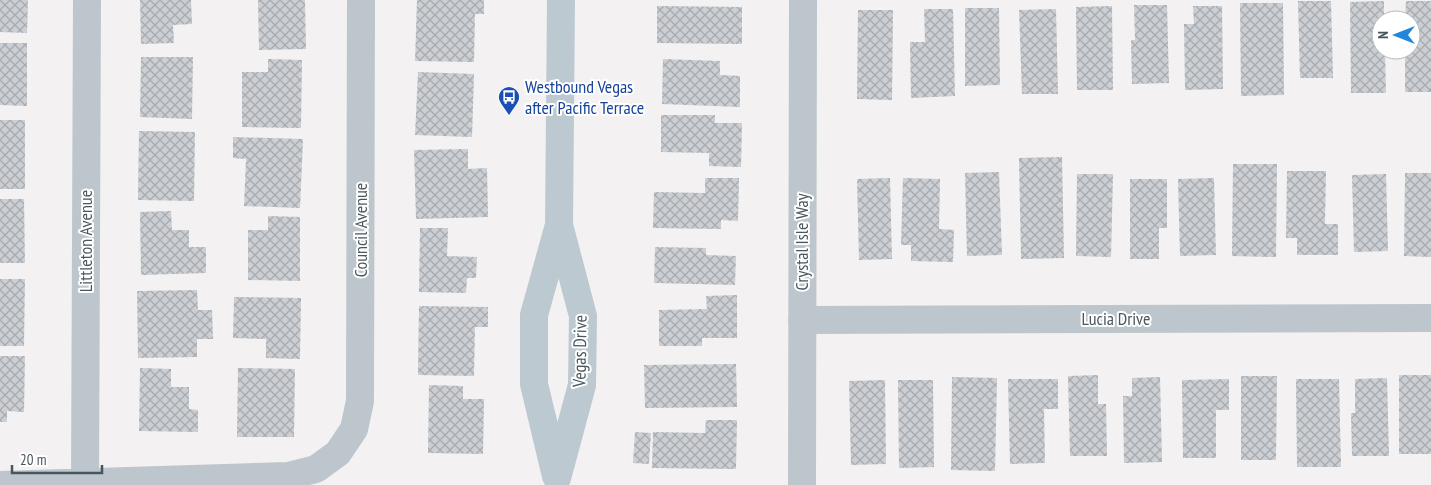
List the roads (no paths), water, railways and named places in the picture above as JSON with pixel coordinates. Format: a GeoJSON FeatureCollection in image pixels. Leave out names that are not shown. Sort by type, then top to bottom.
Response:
{"type":"FeatureCollection","features":[{"type":"Feature","properties":{"kind":"main road","name":"Vegas Drive"},"geometry":{"type":"LineString","coordinates":[[557,481],[534,384],[534,315],[559,225],[561,0]]}},
{"type":"Feature","properties":{"kind":"main road","name":"Vegas Drive"},"geometry":{"type":"LineString","coordinates":[[557,481],[582,385],[583,316],[559,225]]}},
{"type":"Feature","properties":{"kind":"street","name":"Littleton Avenue"},"geometry":{"type":"LineString","coordinates":[[85,482],[87,0]]}},
{"type":"Feature","properties":{"kind":"street","name":"Council Avenue"},"geometry":{"type":"LineString","coordinates":[[0,485],[288,476],[316,470],[338,453],[354,429],[360,401],[361,0]]}},
{"type":"Feature","properties":{"kind":"street","name":"Crystal Isle Way"},"geometry":{"type":"LineString","coordinates":[[802,485],[803,0]]}},
{"type":"Feature","properties":{"kind":"street","name":"Lucia Drive"},"geometry":{"type":"LineString","coordinates":[[802,320],[1431,318]]}},
{"type":"Feature","properties":{"kind":"place","name":"Westbound Vegas after Pacific Terrace"},"geometry":{"type":"Point","coordinates":[509,116]}}]}
